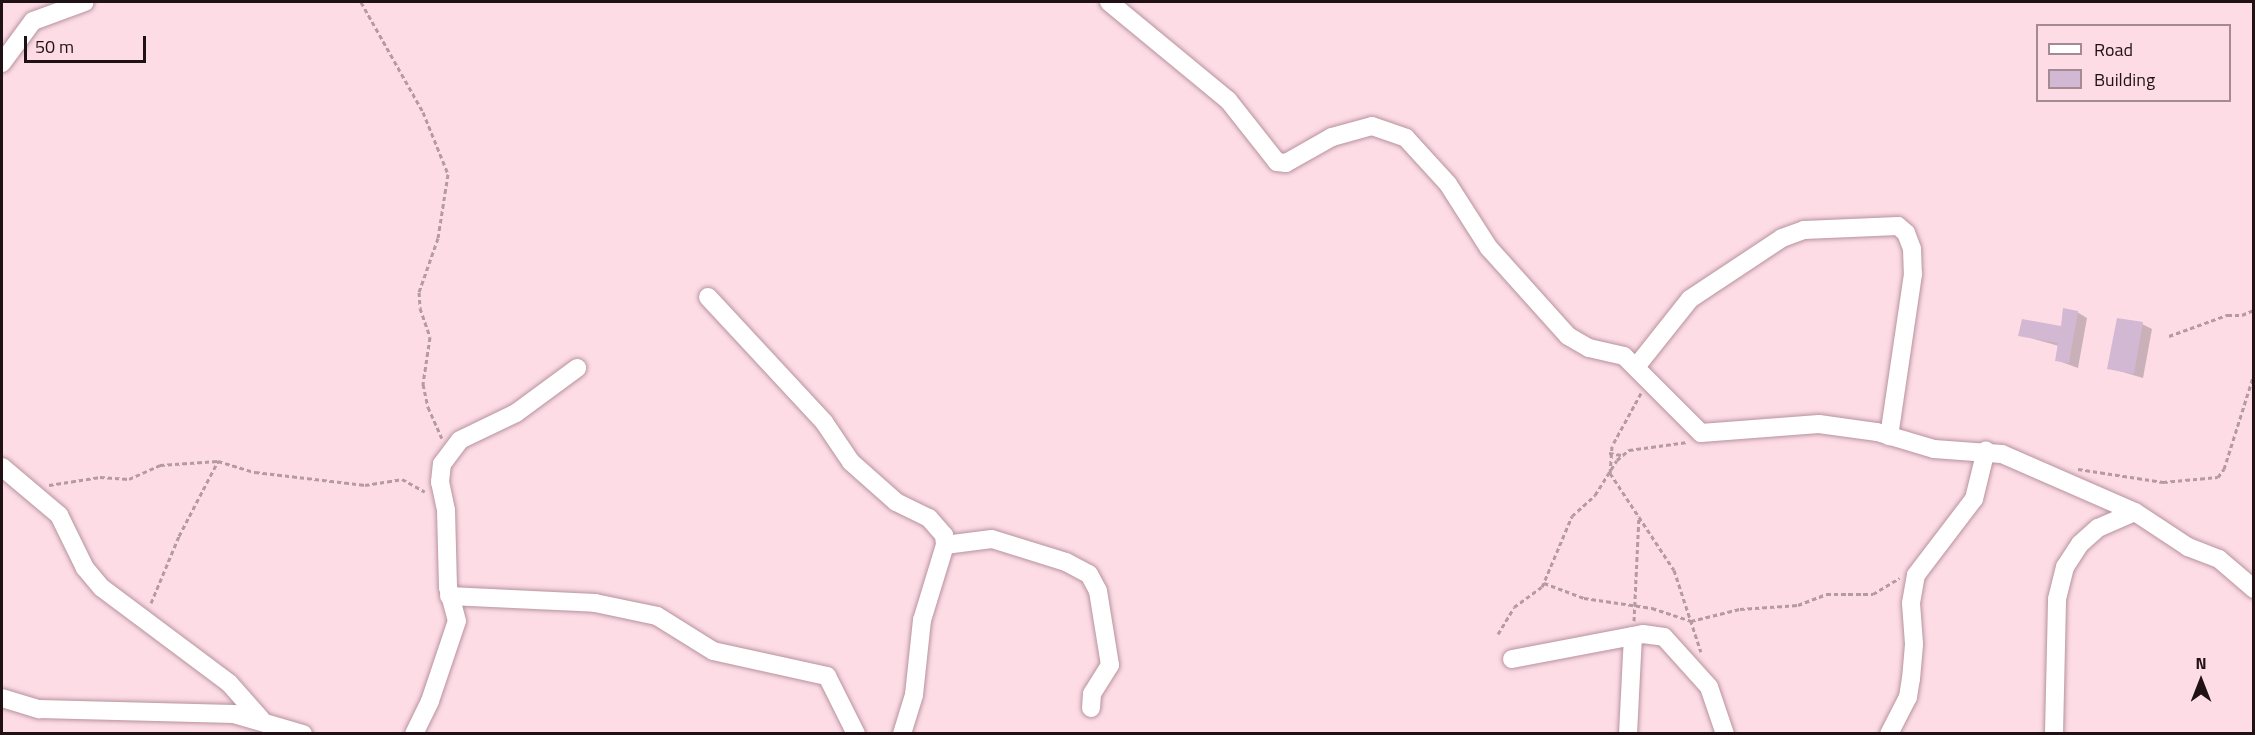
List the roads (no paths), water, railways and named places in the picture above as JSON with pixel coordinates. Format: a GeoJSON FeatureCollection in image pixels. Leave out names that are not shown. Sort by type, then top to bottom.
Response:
{"type":"FeatureCollection","features":[{"type":"Feature","properties":{"kind":"street"},"geometry":{"type":"LineString","coordinates":[[2,63],[33,21],[85,2]]}},
{"type":"Feature","properties":{"kind":"street"},"geometry":{"type":"LineString","coordinates":[[1109,2],[1228,100],[1278,162],[1286,163],[1332,137],[1372,126],[1406,138],[1448,184],[1489,248],[1568,336],[1589,348],[1624,356],[1701,433],[1726,434],[1804,423],[1889,436],[1934,449],[1986,450],[2061,476],[2135,512],[2188,547],[2219,559],[2253,589]]}},
{"type":"Feature","properties":{"kind":"street"},"geometry":{"type":"LineString","coordinates":[[1636,367],[1690,299],[1782,238],[1804,230],[1898,226],[1910,243],[1913,274],[1889,436]]}},
{"type":"Feature","properties":{"kind":"street"},"geometry":{"type":"LineString","coordinates":[[708,297],[824,423],[851,462],[896,502],[938,526],[945,544],[922,620],[914,695],[902,734]]}},
{"type":"Feature","properties":{"kind":"street"},"geometry":{"type":"LineString","coordinates":[[414,734],[430,701],[456,630],[457,615],[449,596],[444,498],[440,475],[449,452],[467,435],[516,413],[577,368]]}},
{"type":"Feature","properties":{"kind":"street"},"geometry":{"type":"LineString","coordinates":[[1889,734],[1908,697],[1914,644],[1912,589],[1920,568],[1974,499],[1986,450]]}},
{"type":"Feature","properties":{"kind":"street"},"geometry":{"type":"LineString","coordinates":[[2,467],[59,515],[85,568],[102,588],[229,683],[261,719]]}},
{"type":"Feature","properties":{"kind":"street"},"geometry":{"type":"LineString","coordinates":[[2054,734],[2057,599],[2065,567],[2080,544],[2098,528],[2135,512]]}},
{"type":"Feature","properties":{"kind":"street"},"geometry":{"type":"LineString","coordinates":[[945,544],[992,539],[1066,562],[1089,574],[1098,591],[1110,665],[1092,694],[1091,708]]}},
{"type":"Feature","properties":{"kind":"street"},"geometry":{"type":"LineString","coordinates":[[449,596],[595,603],[657,616],[712,651],[827,676],[856,734]]}},
{"type":"Feature","properties":{"kind":"street"},"geometry":{"type":"LineString","coordinates":[[1512,659],[1656,634],[1670,642],[1709,687],[1725,734]]}},
{"type":"Feature","properties":{"kind":"street"},"geometry":{"type":"LineString","coordinates":[[1628,734],[1634,636]]}},
{"type":"Feature","properties":{"kind":"street"},"geometry":{"type":"LineString","coordinates":[[2,698],[39,709],[193,712],[261,719],[303,734]]}}]}
